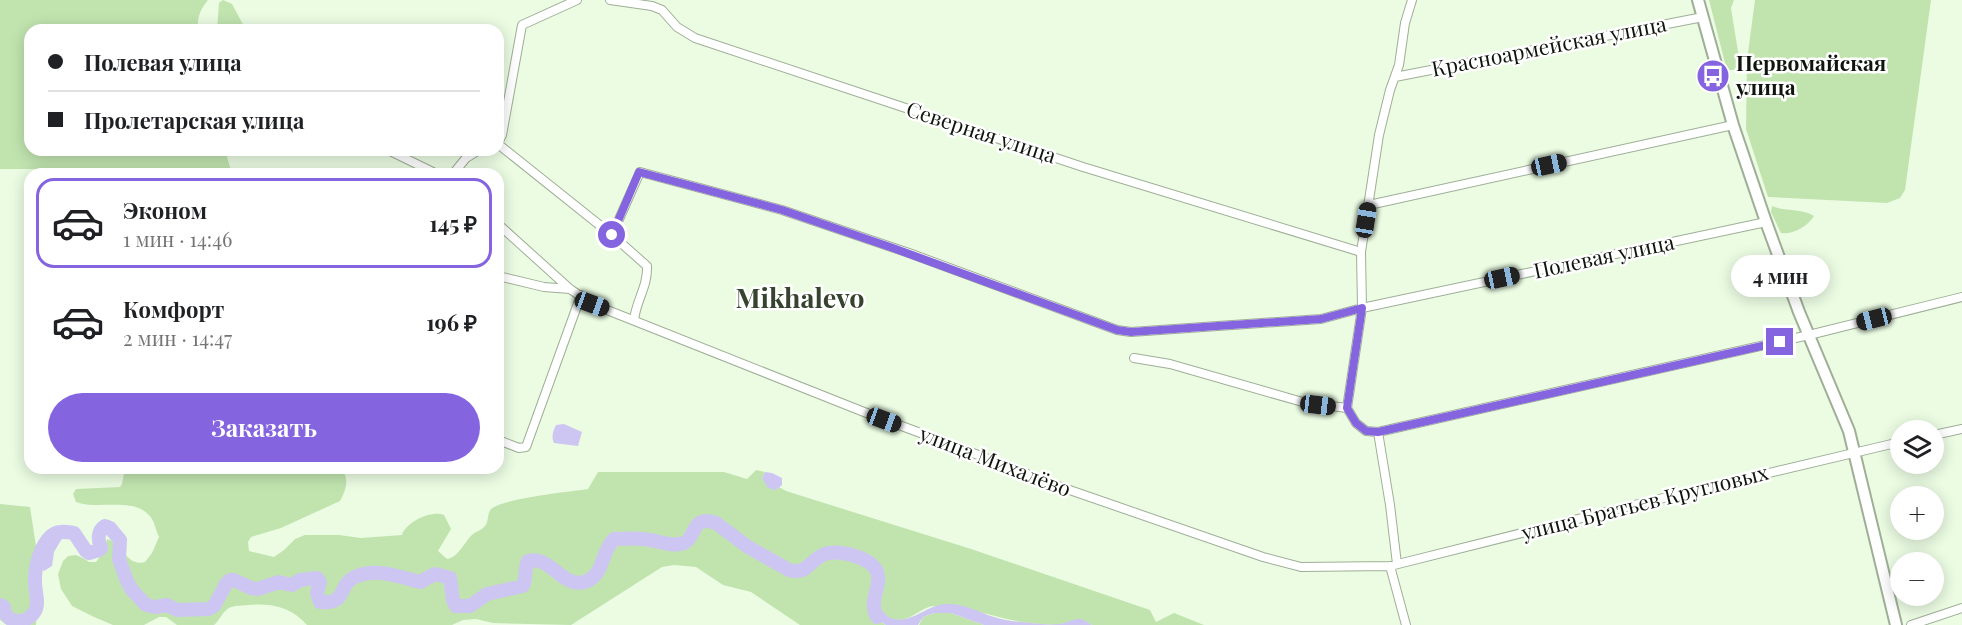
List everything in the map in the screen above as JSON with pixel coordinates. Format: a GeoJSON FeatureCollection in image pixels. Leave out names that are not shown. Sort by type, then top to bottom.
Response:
{"type":"FeatureCollection","features":[{"type":"Feature","properties":{"kind":"main road"},"geometry":{"type":"LineString","coordinates":[[1698,0],[1733,125],[1766,222],[1809,335],[1844,417],[1896,625]]}},
{"type":"Feature","properties":{"kind":"street"},"geometry":{"type":"LineString","coordinates":[[504,124],[522,26],[577,0]]}},
{"type":"Feature","properties":{"kind":"street","name":"Северная улица"},"geometry":{"type":"LineString","coordinates":[[610,0],[652,6],[662,10],[677,27],[695,38],[834,85],[1083,167],[1361,252]]}},
{"type":"Feature","properties":{"kind":"street"},"geometry":{"type":"LineString","coordinates":[[1412,0],[1405,22],[1401,57],[1379,135],[1361,252],[1362,308],[1347,408],[1356,423],[1366,431],[1378,432],[1809,335],[1962,297]]}},
{"type":"Feature","properties":{"kind":"street","name":"Красноармейская улица"},"geometry":{"type":"LineString","coordinates":[[1395,77],[1703,17]]}},
{"type":"Feature","properties":{"kind":"street"},"geometry":{"type":"LineString","coordinates":[[1369,205],[1733,125]]}},
{"type":"Feature","properties":{"kind":"street"},"geometry":{"type":"LineString","coordinates":[[504,148],[647,266],[648,279],[635,309],[634,320]]}},
{"type":"Feature","properties":{"kind":"street"},"geometry":{"type":"LineString","coordinates":[[400,156],[425,168]]}},
{"type":"Feature","properties":{"kind":"street"},"geometry":{"type":"LineString","coordinates":[[458,168],[469,156]]}},
{"type":"Feature","properties":{"kind":"street","name":"Полевая улица"},"geometry":{"type":"LineString","coordinates":[[612,235],[639,172],[782,210],[900,250],[1117,330],[1131,332],[1321,319],[1362,308],[1766,222]]}},
{"type":"Feature","properties":{"kind":"street","name":"улица Михалёво"},"geometry":{"type":"LineString","coordinates":[[504,229],[570,289],[592,304],[1061,488],[1263,557],[1301,567],[1394,565]]}},
{"type":"Feature","properties":{"kind":"street"},"geometry":{"type":"LineString","coordinates":[[504,277],[544,287],[570,289]]}},
{"type":"Feature","properties":{"kind":"street"},"geometry":{"type":"LineString","coordinates":[[504,442],[519,448],[526,447],[581,296]]}},
{"type":"Feature","properties":{"kind":"street"},"geometry":{"type":"LineString","coordinates":[[1134,358],[1170,364],[1306,403],[1347,408]]}},
{"type":"Feature","properties":{"kind":"street"},"geometry":{"type":"LineString","coordinates":[[1944,433],[1962,429]]}},
{"type":"Feature","properties":{"kind":"street"},"geometry":{"type":"LineString","coordinates":[[1378,432],[1390,505],[1394,565],[1406,625]]}},
{"type":"Feature","properties":{"kind":"street","name":"улица Братьев Кругловых"},"geometry":{"type":"LineString","coordinates":[[1394,565],[1890,444]]}},
{"type":"Feature","properties":{"kind":"street"},"geometry":{"type":"LineString","coordinates":[[1911,625],[1962,608]]}},
{"type":"Feature","properties":{"kind":"green space"},"geometry":{"type":"Polygon","coordinates":[[[0,0],[208,0],[200,14],[198,24],[24,24],[24,156],[227,156],[230,168],[0,169],[0,0]]]}},
{"type":"Feature","properties":{"kind":"green space"},"geometry":{"type":"Polygon","coordinates":[[[223,0],[232,4],[243,24],[217,24],[219,3],[223,0]]]}},
{"type":"Feature","properties":{"kind":"green space"},"geometry":{"type":"Polygon","coordinates":[[[1709,0],[1734,0],[1731,8],[1740,64],[1736,70],[1729,70],[1725,63],[1709,0]]]}},
{"type":"Feature","properties":{"kind":"green space"},"geometry":{"type":"Polygon","coordinates":[[[1755,0],[1931,0],[1905,190],[1900,198],[1887,203],[1768,197],[1746,129],[1747,60],[1755,0]]]}},
{"type":"Feature","properties":{"kind":"green space"},"geometry":{"type":"Polygon","coordinates":[[[1772,206],[1814,216],[1800,229],[1790,233],[1781,233],[1771,212],[1772,206]]]}},
{"type":"Feature","properties":{"kind":"green space"},"geometry":{"type":"Polygon","coordinates":[[[756,470],[765,472],[762,478],[776,490],[779,487],[1150,610],[1156,622],[1174,613],[1204,625],[1092,625],[1084,621],[1057,625],[1039,624],[948,606],[930,607],[899,620],[888,617],[877,603],[874,618],[886,625],[800,625],[751,592],[723,585],[696,567],[674,565],[662,567],[571,625],[493,623],[476,619],[463,620],[452,625],[307,625],[288,610],[257,605],[229,608],[214,625],[177,625],[166,617],[159,617],[144,625],[113,625],[72,606],[61,589],[58,574],[63,561],[68,556],[76,555],[89,562],[96,562],[104,551],[107,539],[117,545],[133,561],[139,563],[145,562],[152,553],[159,537],[152,519],[145,512],[127,505],[95,505],[76,502],[73,494],[76,489],[120,487],[124,474],[344,474],[346,484],[340,501],[281,528],[251,537],[248,542],[249,551],[274,557],[295,539],[305,535],[339,535],[361,538],[402,535],[408,526],[420,518],[439,514],[444,515],[451,529],[438,551],[447,559],[455,555],[473,534],[485,526],[491,509],[523,499],[588,489],[598,472],[724,472],[747,479],[756,470]]]}},
{"type":"Feature","properties":{"kind":"green space"},"geometry":{"type":"Polygon","coordinates":[[[0,504],[30,507],[40,572],[36,625],[10,625],[0,620],[0,504]]]}},
{"type":"Feature","properties":{"kind":"green space"},"geometry":{"type":"Polygon","coordinates":[[[934,613],[951,613],[984,625],[919,625],[923,617],[934,613]]]}},
{"type":"Feature","properties":{"kind":"shaded area"},"geometry":{"type":"Polygon","coordinates":[[[564,424],[582,432],[578,446],[554,443],[553,434],[556,425],[564,424]]]}},
{"type":"Feature","properties":{"kind":"shaded area"},"geometry":{"type":"Polygon","coordinates":[[[765,472],[782,478],[782,485],[776,490],[768,488],[762,478],[765,472]]]}},
{"type":"Feature","properties":{"kind":"shaded area"},"geometry":{"type":"Polygon","coordinates":[[[53,529],[66,532],[54,552],[52,566],[44,571],[35,564],[38,549],[44,535],[53,529]]]}},
{"type":"Feature","properties":{"kind":"shaded area"},"geometry":{"type":"Polygon","coordinates":[[[874,601],[885,614],[901,620],[932,607],[953,604],[1012,621],[1052,624],[1078,619],[1092,625],[984,625],[951,613],[934,613],[923,617],[918,625],[886,625],[869,614],[868,607],[874,601]]]}},
{"type":"Feature","properties":{"kind":"waterway"},"geometry":{"type":"LineString","coordinates":[[0,605],[4,607],[5,613],[12,620],[22,621],[31,616],[37,604],[36,568],[47,540],[56,533],[74,533],[89,553],[101,548],[99,536],[105,526],[110,528],[120,540],[119,559],[132,590],[146,605],[156,607],[167,605],[177,610],[208,609],[214,606],[230,580],[258,589],[279,582],[292,585],[300,580],[317,578],[320,582],[317,593],[320,602],[329,602],[339,598],[349,580],[371,573],[388,574],[420,582],[435,574],[450,578],[456,606],[470,606],[487,594],[523,586],[528,561],[544,563],[564,577],[579,583],[593,578],[597,573],[614,539],[647,539],[679,544],[688,540],[698,524],[708,521],[716,523],[748,547],[789,570],[799,571],[821,556],[834,553],[845,553],[870,563],[878,577],[874,600],[877,617]]}},
{"type":"Feature","properties":{"kind":"place","name":"Первомайская улица"},"geometry":{"type":"Point","coordinates":[1713,76]}},
{"type":"Feature","properties":{"kind":"district","name":"Mikhalevo"},"geometry":{"type":"Point","coordinates":[800,299]}},
{"type":"Feature","properties":{"kind":"route"},"geometry":{"type":"LineString","coordinates":[[612,235],[639,172],[782,210],[1117,330],[1131,332],[1321,319],[1362,308],[1347,408],[1356,423],[1366,431],[1378,432],[1780,342]]}}]}
